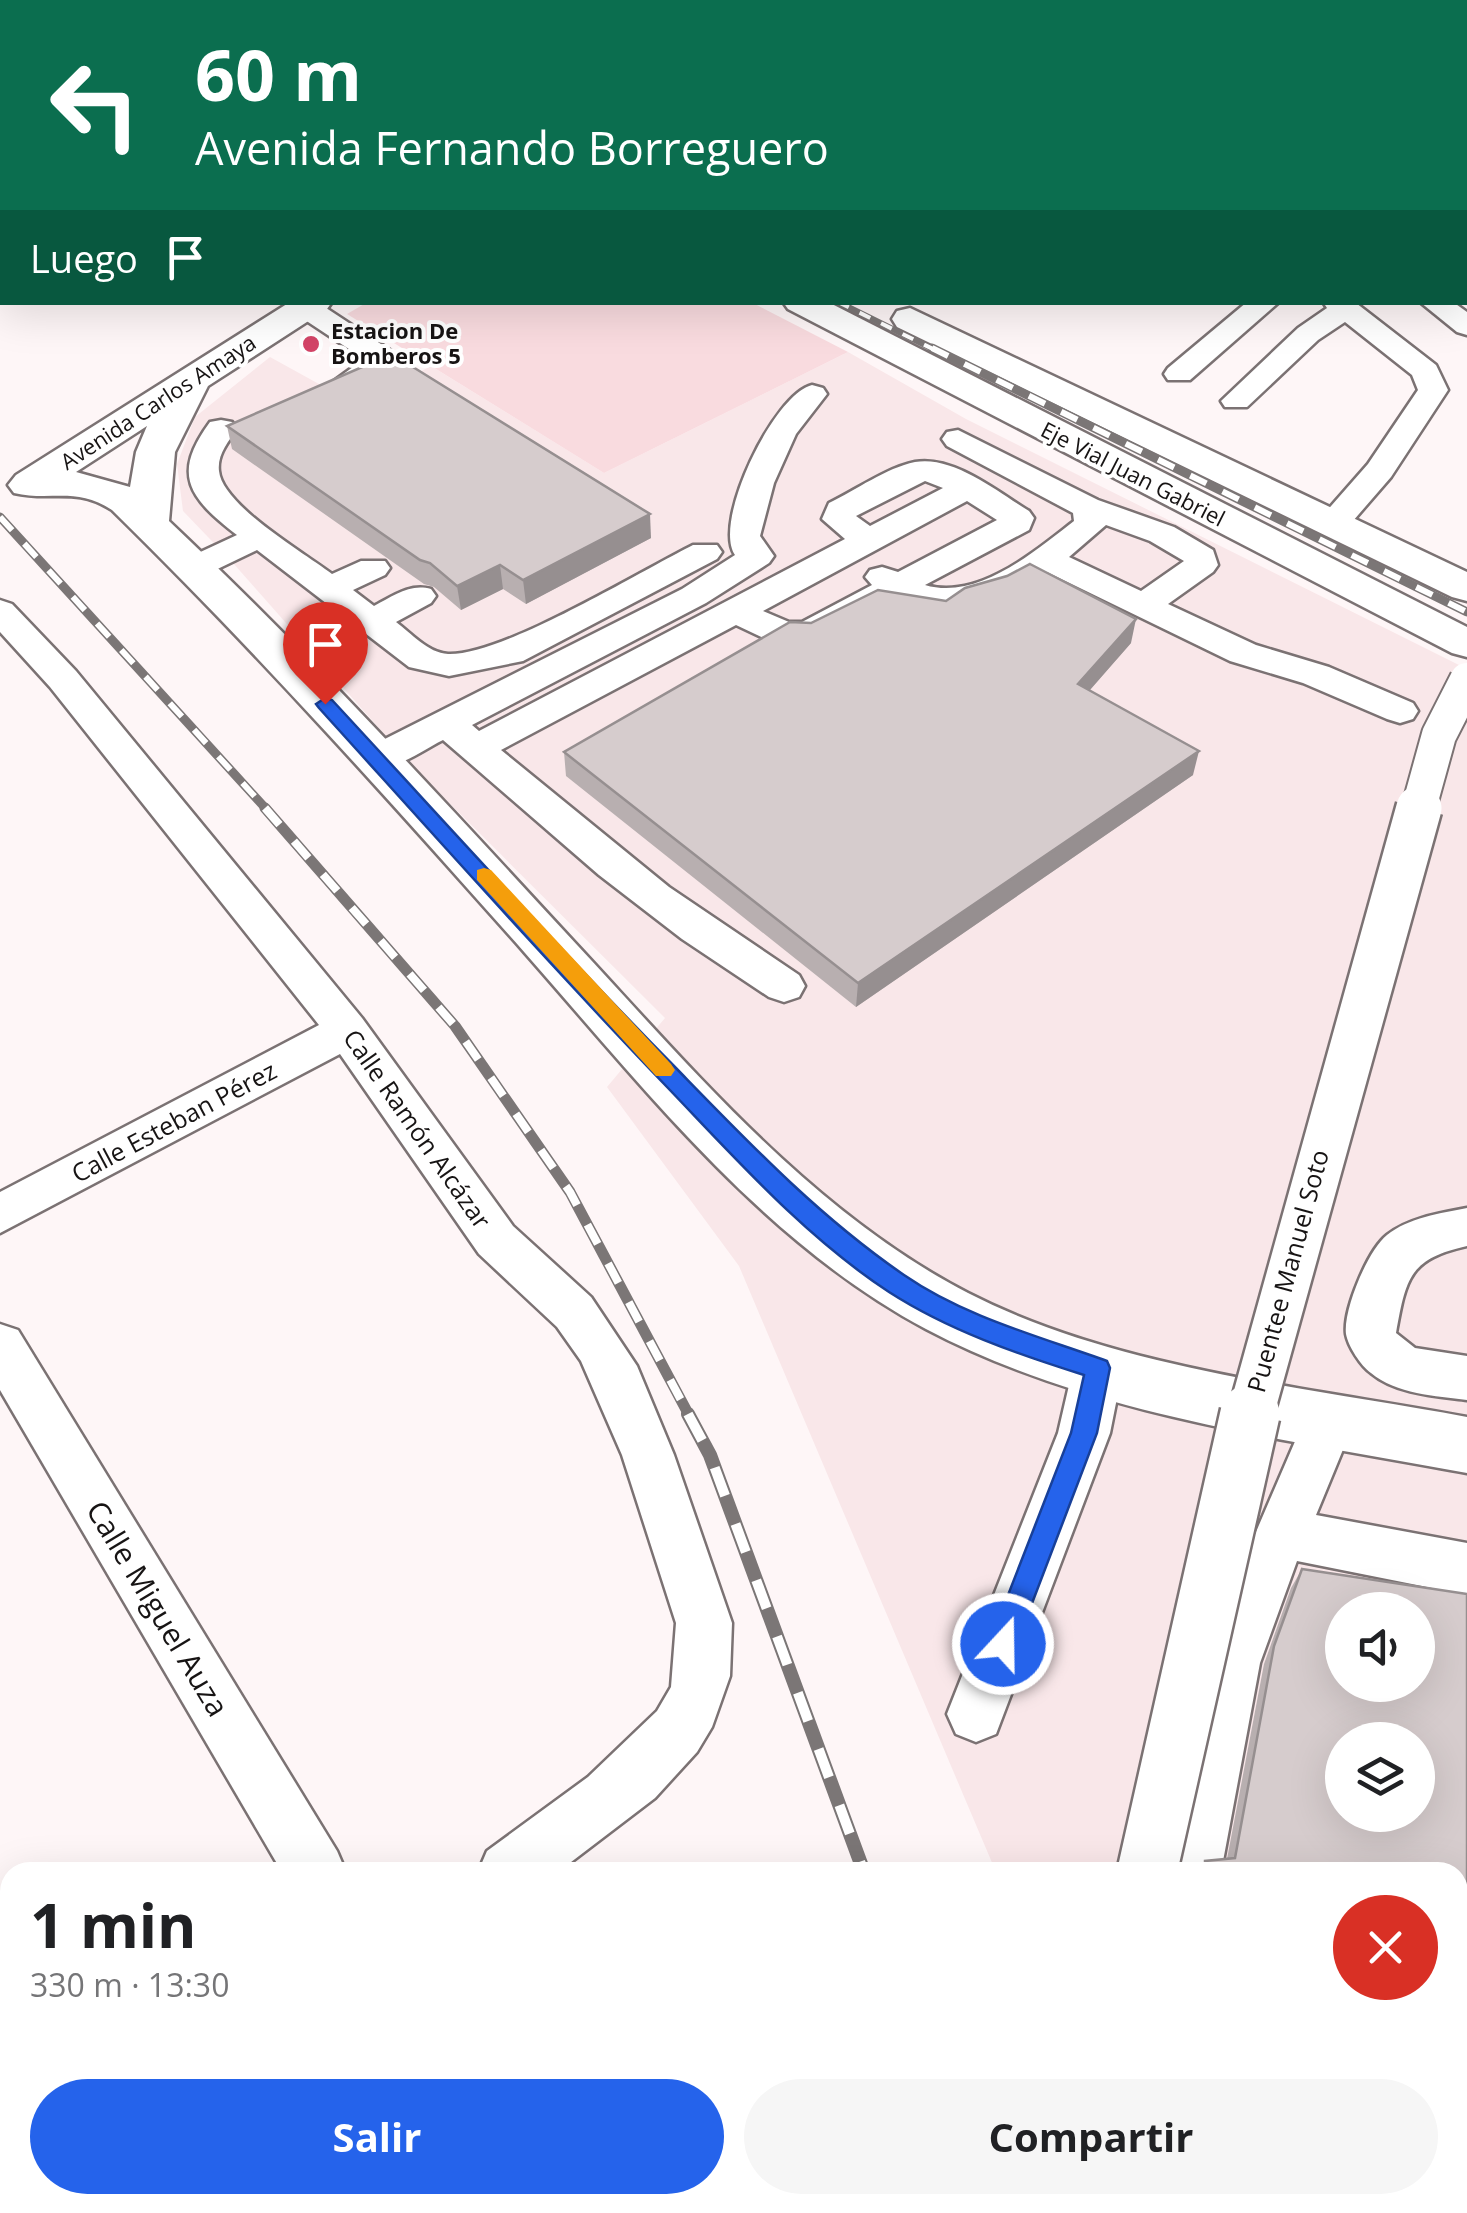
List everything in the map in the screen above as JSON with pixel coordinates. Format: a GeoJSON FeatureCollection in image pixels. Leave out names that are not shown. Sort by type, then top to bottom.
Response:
{"type":"FeatureCollection","features":[{"type":"Feature","properties":{"kind":"main road","name":"Avenida Carlos Amaya"},"geometry":{"type":"LineString","coordinates":[[10,486],[255,320],[311,305]]}},
{"type":"Feature","properties":{"kind":"main road"},"geometry":{"type":"LineString","coordinates":[[777,305],[1042,439],[1136,474]]}},
{"type":"Feature","properties":{"kind":"main road","name":"Eje Vial Juan Gabriel"},"geometry":{"type":"LineString","coordinates":[[806,305],[1467,644]]}},
{"type":"Feature","properties":{"kind":"main road","name":"Eje Vial Juan Gabriel"},"geometry":{"type":"LineString","coordinates":[[882,305],[1467,588]]}},
{"type":"Feature","properties":{"kind":"main road"},"geometry":{"type":"LineString","coordinates":[[921,305],[1168,429],[1253,484]]}},
{"type":"Feature","properties":{"kind":"main road"},"geometry":{"type":"LineString","coordinates":[[149,524],[150,462],[198,362]]}},
{"type":"Feature","properties":{"kind":"main road","name":"Avenida Carlos Amaya"},"geometry":{"type":"LineString","coordinates":[[10,486],[127,425],[198,362]]}},
{"type":"Feature","properties":{"kind":"main road"},"geometry":{"type":"LineString","coordinates":[[127,425],[126,471],[149,524]]}},
{"type":"Feature","properties":{"kind":"main road"},"geometry":{"type":"LineString","coordinates":[[10,486],[78,483],[104,488],[149,524],[378,758],[623,1028],[763,1172],[898,1284],[948,1312],[1027,1346],[1098,1368],[1467,1445]]}},
{"type":"Feature","properties":{"kind":"street"},"geometry":{"type":"LineString","coordinates":[[311,305],[379,356],[377,367],[346,382]]}},
{"type":"Feature","properties":{"kind":"street"},"geometry":{"type":"LineString","coordinates":[[1180,374],[1261,305]]}},
{"type":"Feature","properties":{"kind":"street"},"geometry":{"type":"LineString","coordinates":[[1438,305],[1467,326]]}},
{"type":"Feature","properties":{"kind":"street"},"geometry":{"type":"LineString","coordinates":[[1236,401],[1341,306],[1425,370],[1433,390],[1380,470],[1334,522]]}},
{"type":"Feature","properties":{"kind":"street"},"geometry":{"type":"LineString","coordinates":[[809,572],[756,556],[746,549],[743,536],[758,483],[781,432],[812,394]]}},
{"type":"Feature","properties":{"kind":"street"},"geometry":{"type":"LineString","coordinates":[[221,429],[204,451],[201,467],[206,488],[220,506],[422,659],[448,666],[510,653],[705,552]]}},
{"type":"Feature","properties":{"kind":"street"},"geometry":{"type":"LineString","coordinates":[[958,439],[1086,507],[1162,534],[1201,556],[1201,565],[1146,603]]}},
{"type":"Feature","properties":{"kind":"street"},"geometry":{"type":"LineString","coordinates":[[476,748],[854,548],[968,488],[1013,514],[1017,523],[808,633],[783,633],[735,611]]}},
{"type":"Feature","properties":{"kind":"street"},"geometry":{"type":"LineString","coordinates":[[854,548],[898,586],[927,598],[963,598],[1047,559],[1090,525],[1092,516],[1086,507]]}},
{"type":"Feature","properties":{"kind":"street"},"geometry":{"type":"LineString","coordinates":[[192,568],[259,537]]}},
{"type":"Feature","properties":{"kind":"street"},"geometry":{"type":"LineString","coordinates":[[378,758],[694,596],[756,556]]}},
{"type":"Feature","properties":{"kind":"street"},"geometry":{"type":"LineString","coordinates":[[1047,559],[1146,603],[1243,653],[1316,675],[1400,711]]}},
{"type":"Feature","properties":{"kind":"street"},"geometry":{"type":"LineString","coordinates":[[328,589],[373,568]]}},
{"type":"Feature","properties":{"kind":"street"},"geometry":{"type":"LineString","coordinates":[[371,621],[419,596]]}},
{"type":"Feature","properties":{"kind":"street","name":"Calle Ramón Alcázar"},"geometry":{"type":"LineString","coordinates":[[0,611],[63,679],[347,1030],[478,1218],[518,1262],[574,1312],[619,1382],[704,1623],[704,1664],[693,1706],[666,1746],[521,1862]]}},
{"type":"Feature","properties":{"kind":"street","name":"Puentee Manuel Soto"},"geometry":{"type":"LineString","coordinates":[[1149,1862],[1252,1406],[1439,735],[1467,680]]}},
{"type":"Feature","properties":{"kind":"street"},"geometry":{"type":"LineString","coordinates":[[446,722],[622,875],[725,951],[784,986]]}},
{"type":"Feature","properties":{"kind":"street","name":"Calle Esteban Pérez"},"geometry":{"type":"LineString","coordinates":[[0,1214],[347,1030]]}},
{"type":"Feature","properties":{"kind":"street"},"geometry":{"type":"LineString","coordinates":[[1467,1226],[1431,1233],[1395,1252],[1382,1275],[1371,1334],[1388,1360],[1412,1370],[1467,1378]]}},
{"type":"Feature","properties":{"kind":"street","name":"Calle Miguel Auza"},"geometry":{"type":"LineString","coordinates":[[0,1346],[310,1862]]}},
{"type":"Feature","properties":{"kind":"street"},"geometry":{"type":"LineString","coordinates":[[976,1714],[1084,1433],[1098,1368]]}},
{"type":"Feature","properties":{"kind":"street"},"geometry":{"type":"LineString","coordinates":[[1193,1862],[1232,1663],[1330,1418]]}},
{"type":"Feature","properties":{"kind":"street"},"geometry":{"type":"LineString","coordinates":[[1282,1533],[1467,1569]]}},
{"type":"Feature","properties":{"kind":"shaded area"},"geometry":{"type":"Polygon","coordinates":[[[363,305],[757,305],[848,352],[604,473],[347,314],[363,305]]]}},
{"type":"Feature","properties":{"kind":"shaded area"},"geometry":{"type":"Polygon","coordinates":[[[848,352],[966,419],[1467,669],[1467,1862],[992,1862],[739,1266],[607,1087],[665,1018],[415,769],[183,511],[177,464],[195,417],[270,357],[357,405],[431,366],[604,473],[848,352]]]}},
{"type":"Feature","properties":{"kind":"building"},"geometry":{"type":"Polygon","coordinates":[[[392,354],[650,514],[523,580],[500,565],[457,586],[430,563],[420,560],[227,426],[392,354]]]}},
{"type":"Feature","properties":{"kind":"building"},"geometry":{"type":"Polygon","coordinates":[[[1030,564],[1136,619],[1078,684],[1199,751],[858,983],[564,752],[790,622],[811,623],[878,590],[946,601],[965,588],[1007,576],[1030,564]]]}},
{"type":"Feature","properties":{"kind":"building"},"geometry":{"type":"Polygon","coordinates":[[[1302,1569],[1467,1594],[1467,1862],[1205,1861],[1235,1858],[1274,1646],[1302,1569]]]}},
{"type":"Feature","properties":{"kind":"railway"},"geometry":{"type":"LineString","coordinates":[[844,305],[937,351]]}},
{"type":"Feature","properties":{"kind":"railway"},"geometry":{"type":"LineString","coordinates":[[932,348],[1467,612]]}},
{"type":"Feature","properties":{"kind":"railway"},"geometry":{"type":"LineString","coordinates":[[0,517],[268,811]]}},
{"type":"Feature","properties":{"kind":"railway"},"geometry":{"type":"LineString","coordinates":[[265,808],[455,1026],[570,1192],[690,1417]]}},
{"type":"Feature","properties":{"kind":"railway"},"geometry":{"type":"LineString","coordinates":[[688,1414],[710,1455],[860,1862]]}},
{"type":"Feature","properties":{"kind":"slow traffic"},"geometry":{"type":"LineString","coordinates":[[484,875],[664,1070]]}},
{"type":"Feature","properties":{"kind":"place","name":"Estacion De Bomberos 5"},"geometry":{"type":"Point","coordinates":[311,344]}},
{"type":"Feature","properties":{"kind":"route"},"geometry":{"type":"LineString","coordinates":[[325,704],[623,1028],[763,1172],[820,1223],[898,1284],[948,1312],[1027,1346],[1098,1368],[1084,1433],[1003,1644]]}}]}
